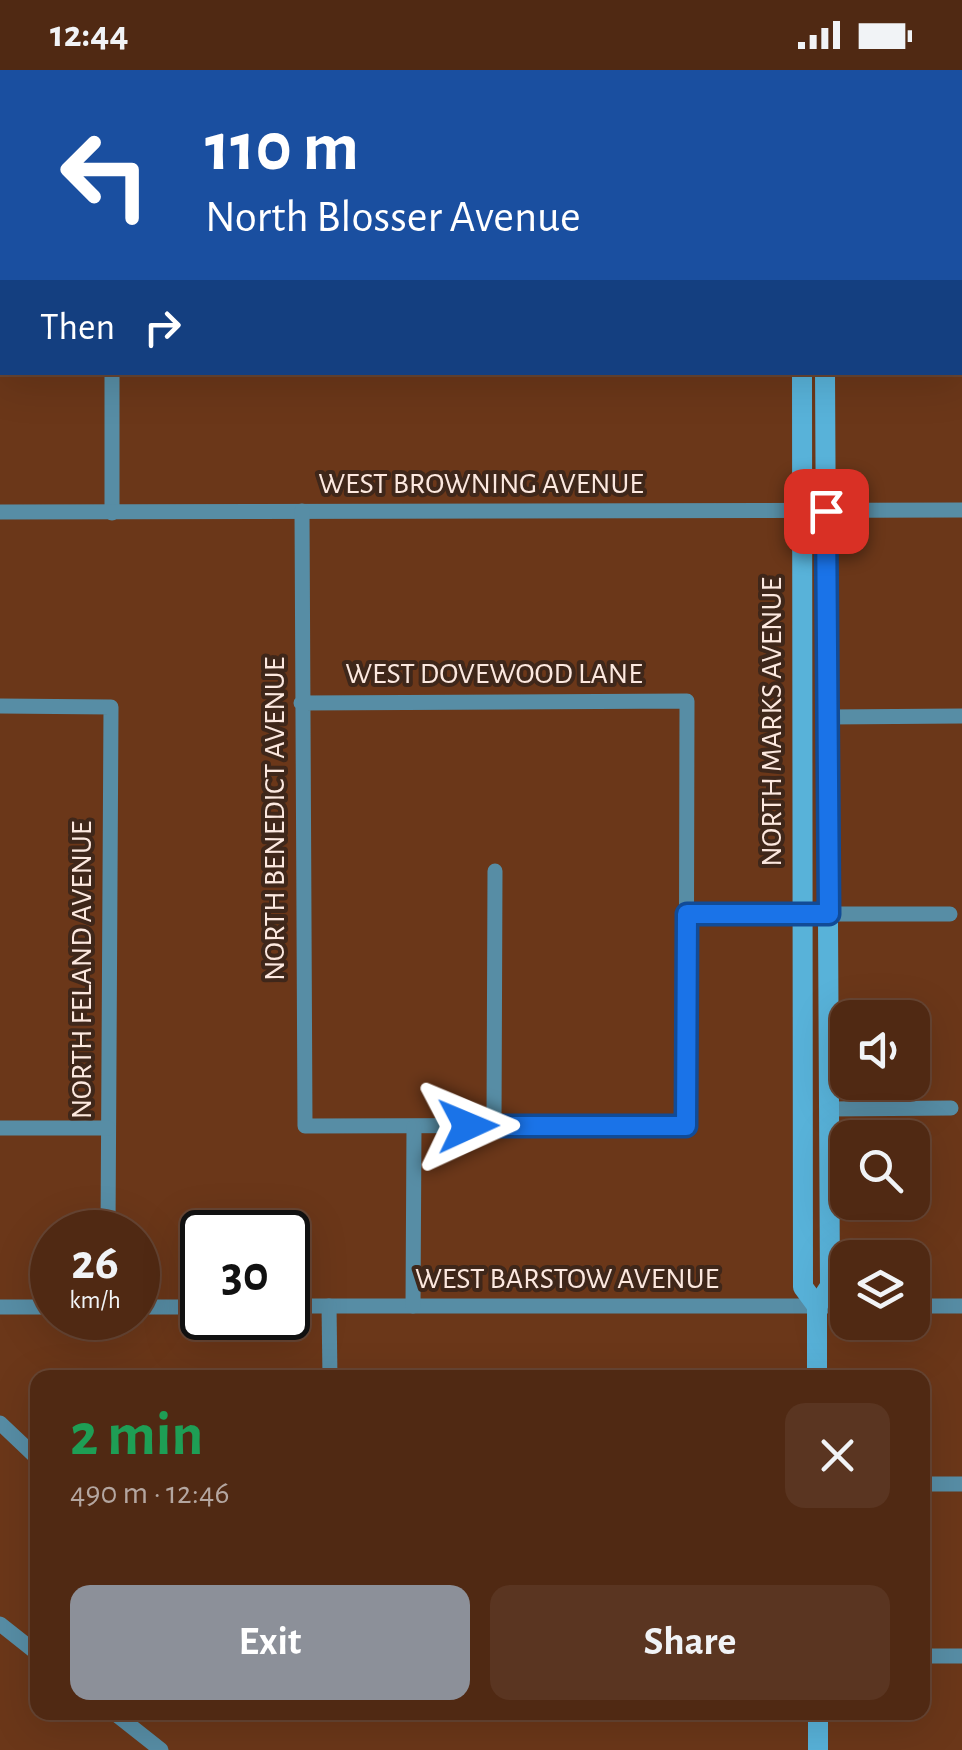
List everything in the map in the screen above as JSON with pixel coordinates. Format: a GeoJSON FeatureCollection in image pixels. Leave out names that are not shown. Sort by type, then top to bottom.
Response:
{"type":"FeatureCollection","features":[{"type":"Feature","properties":{"kind":"main road","name":"NORTH MARKS AVENUE"},"geometry":{"type":"LineString","coordinates":[[802,375],[803,1286],[817,1306]]}},
{"type":"Feature","properties":{"kind":"main road","name":"NORTH MARKS AVENUE"},"geometry":{"type":"LineString","coordinates":[[817,1370],[817,1306],[830,1286],[825,375]]}},
{"type":"Feature","properties":{"kind":"main road"},"geometry":{"type":"LineString","coordinates":[[818,1720],[818,1750]]}},
{"type":"Feature","properties":{"kind":"street"},"geometry":{"type":"LineString","coordinates":[[112,375],[112,513]]}},
{"type":"Feature","properties":{"kind":"street","name":"WEST BROWNING AVENUE"},"geometry":{"type":"LineString","coordinates":[[0,512],[962,510]]}},
{"type":"Feature","properties":{"kind":"street","name":"NORTH BENEDICT AVENUE"},"geometry":{"type":"LineString","coordinates":[[302,511],[305,1126],[414,1127]]}},
{"type":"Feature","properties":{"kind":"street","name":"WEST DOVEWOOD LANE"},"geometry":{"type":"LineString","coordinates":[[302,702],[687,701],[687,914]]}},
{"type":"Feature","properties":{"kind":"street","name":"NORTH FELAND AVENUE"},"geometry":{"type":"LineString","coordinates":[[0,706],[111,707],[108,1210]]}},
{"type":"Feature","properties":{"kind":"street"},"geometry":{"type":"LineString","coordinates":[[828,717],[962,716]]}},
{"type":"Feature","properties":{"kind":"street"},"geometry":{"type":"LineString","coordinates":[[494,1126],[495,871]]}},
{"type":"Feature","properties":{"kind":"street"},"geometry":{"type":"LineString","coordinates":[[413,1306],[414,1127],[686,1126],[687,914],[950,914]]}},
{"type":"Feature","properties":{"kind":"street"},"geometry":{"type":"LineString","coordinates":[[830,1108],[952,1108]]}},
{"type":"Feature","properties":{"kind":"street"},"geometry":{"type":"LineString","coordinates":[[0,1128],[108,1128]]}},
{"type":"Feature","properties":{"kind":"street","name":"WEST BARSTOW AVENUE"},"geometry":{"type":"LineString","coordinates":[[310,1306],[830,1306]]}},
{"type":"Feature","properties":{"kind":"street"},"geometry":{"type":"LineString","coordinates":[[329,1306],[330,1370]]}},
{"type":"Feature","properties":{"kind":"street"},"geometry":{"type":"LineString","coordinates":[[930,1306],[962,1306]]}},
{"type":"Feature","properties":{"kind":"street"},"geometry":{"type":"LineString","coordinates":[[0,1307],[30,1307]]}},
{"type":"Feature","properties":{"kind":"street"},"geometry":{"type":"LineString","coordinates":[[0,1423],[30,1452]]}},
{"type":"Feature","properties":{"kind":"street"},"geometry":{"type":"LineString","coordinates":[[930,1484],[962,1484]]}},
{"type":"Feature","properties":{"kind":"street"},"geometry":{"type":"LineString","coordinates":[[0,1624],[30,1648]]}},
{"type":"Feature","properties":{"kind":"street"},"geometry":{"type":"LineString","coordinates":[[930,1656],[962,1656]]}},
{"type":"Feature","properties":{"kind":"street"},"geometry":{"type":"LineString","coordinates":[[123,1720],[161,1750]]}},
{"type":"Feature","properties":{"kind":"route"},"geometry":{"type":"LineString","coordinates":[[468,1126],[686,1126],[687,914],[829,914],[826,511]]}}]}
